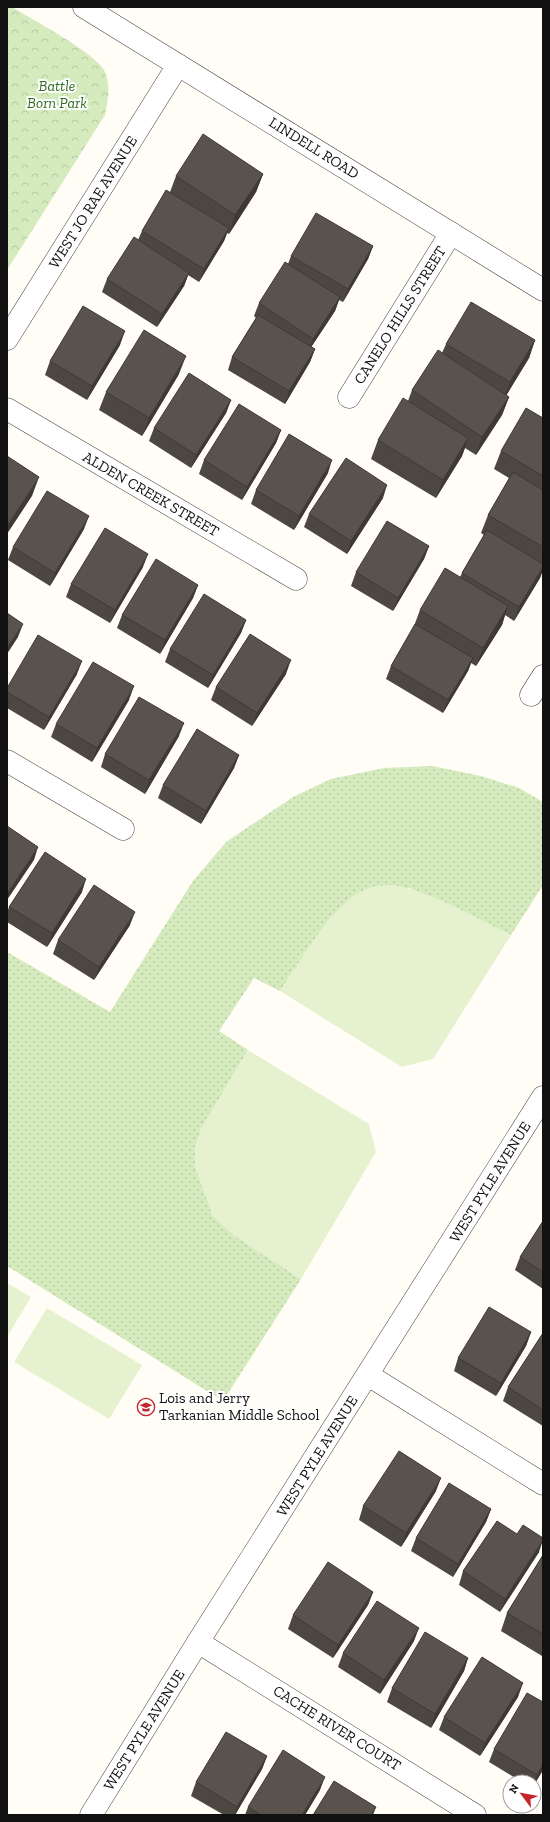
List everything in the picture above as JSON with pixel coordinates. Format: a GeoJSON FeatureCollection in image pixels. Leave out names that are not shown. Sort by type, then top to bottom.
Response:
{"type":"FeatureCollection","features":[{"type":"Feature","properties":{"kind":"street","name":"LINDELL ROAD"},"geometry":{"type":"LineString","coordinates":[[84,7],[543,290]]}},
{"type":"Feature","properties":{"kind":"street","name":"WEST JO RAE AVENUE"},"geometry":{"type":"LineString","coordinates":[[7,339],[178,65]]}},
{"type":"Feature","properties":{"kind":"street","name":"CANELO HILLS STREET"},"geometry":{"type":"LineString","coordinates":[[349,397],[451,233]]}},
{"type":"Feature","properties":{"kind":"street","name":"ALDEN CREEK STREET"},"geometry":{"type":"LineString","coordinates":[[7,409],[296,579]]}},
{"type":"Feature","properties":{"kind":"street"},"geometry":{"type":"LineString","coordinates":[[531,695],[543,676]]}},
{"type":"Feature","properties":{"kind":"street"},"geometry":{"type":"LineString","coordinates":[[7,761],[123,829]]}},
{"type":"Feature","properties":{"kind":"street","name":"WEST PYLE AVENUE"},"geometry":{"type":"LineString","coordinates":[[91,1815],[198,1642],[543,1097]]}},
{"type":"Feature","properties":{"kind":"street"},"geometry":{"type":"LineString","coordinates":[[368,1374],[543,1484]]}},
{"type":"Feature","properties":{"kind":"street","name":"CACHE RIVER COURT"},"geometry":{"type":"LineString","coordinates":[[198,1642],[475,1815]]}},
{"type":"Feature","properties":{"kind":"green space","name":"Battle Born Park"},"geometry":{"type":"Polygon","coordinates":[[[7,7],[12,7],[48,28],[78,47],[100,65],[107,77],[108,98],[105,115],[7,270],[7,7]]]}},
{"type":"Feature","properties":{"kind":"green space"},"geometry":{"type":"Polygon","coordinates":[[[432,766],[481,776],[519,788],[543,802],[543,885],[511,935],[409,888],[331,917],[280,991],[254,978],[219,1031],[248,1050],[201,1129],[195,1166],[213,1216],[234,1235],[301,1279],[223,1401],[7,1266],[7,952],[110,1012],[193,881],[226,842],[293,797],[331,779],[384,768],[432,766]]]}},
{"type":"Feature","properties":{"kind":"green space"},"geometry":{"type":"Polygon","coordinates":[[[393,885],[408,888],[438,899],[511,935],[433,1059],[402,1067],[280,991],[308,948],[332,916],[345,903],[359,893],[372,887],[393,885]]]}},
{"type":"Feature","properties":{"kind":"green space"},"geometry":{"type":"Polygon","coordinates":[[[248,1050],[369,1124],[376,1152],[301,1279],[234,1235],[213,1216],[195,1166],[195,1146],[201,1129],[248,1050]]]}},
{"type":"Feature","properties":{"kind":"green space"},"geometry":{"type":"Polygon","coordinates":[[[7,1283],[31,1297],[7,1337],[7,1283]]]}},
{"type":"Feature","properties":{"kind":"green space"},"geometry":{"type":"Polygon","coordinates":[[[47,1308],[142,1365],[109,1419],[14,1362],[47,1308]]]}},
{"type":"Feature","properties":{"kind":"building"},"geometry":{"type":"Polygon","coordinates":[[[203,134],[263,174],[235,215],[176,176],[203,134]]]}},
{"type":"Feature","properties":{"kind":"building"},"geometry":{"type":"Polygon","coordinates":[[[166,190],[229,228],[204,269],[142,231],[166,190]]]}},
{"type":"Feature","properties":{"kind":"building"},"geometry":{"type":"Polygon","coordinates":[[[316,213],[373,246],[348,289],[291,256],[316,213]]]}},
{"type":"Feature","properties":{"kind":"building"},"geometry":{"type":"Polygon","coordinates":[[[134,237],[189,273],[162,314],[107,279],[134,237]]]}},
{"type":"Feature","properties":{"kind":"building"},"geometry":{"type":"Polygon","coordinates":[[[285,262],[340,297],[313,339],[259,303],[285,262]]]}},
{"type":"Feature","properties":{"kind":"building"},"geometry":{"type":"Polygon","coordinates":[[[471,302],[535,340],[510,382],[446,344],[471,302]]]}},
{"type":"Feature","properties":{"kind":"building"},"geometry":{"type":"Polygon","coordinates":[[[83,306],[125,331],[92,386],[50,361],[83,306]]]}},
{"type":"Feature","properties":{"kind":"building"},"geometry":{"type":"Polygon","coordinates":[[[258,315],[315,349],[289,391],[232,357],[258,315]]]}},
{"type":"Feature","properties":{"kind":"building"},"geometry":{"type":"Polygon","coordinates":[[[144,330],[186,356],[149,418],[106,392],[144,330]]]}},
{"type":"Feature","properties":{"kind":"building"},"geometry":{"type":"Polygon","coordinates":[[[438,350],[509,397],[482,437],[412,390],[438,350]]]}},
{"type":"Feature","properties":{"kind":"building"},"geometry":{"type":"Polygon","coordinates":[[[189,373],[231,400],[196,455],[154,428],[189,373]]]}},
{"type":"Feature","properties":{"kind":"building"},"geometry":{"type":"Polygon","coordinates":[[[403,398],[468,438],[443,480],[378,440],[403,398]]]}},
{"type":"Feature","properties":{"kind":"building"},"geometry":{"type":"Polygon","coordinates":[[[239,404],[281,430],[247,487],[204,460],[239,404]]]}},
{"type":"Feature","properties":{"kind":"building"},"geometry":{"type":"Polygon","coordinates":[[[526,408],[543,418],[543,476],[501,451],[526,408]]]}},
{"type":"Feature","properties":{"kind":"building"},"geometry":{"type":"Polygon","coordinates":[[[289,434],[332,460],[299,516],[256,490],[289,434]]]}},
{"type":"Feature","properties":{"kind":"building"},"geometry":{"type":"Polygon","coordinates":[[[7,456],[39,477],[7,526],[7,456]]]}},
{"type":"Feature","properties":{"kind":"building"},"geometry":{"type":"Polygon","coordinates":[[[346,458],[387,485],[351,541],[309,514],[346,458]]]}},
{"type":"Feature","properties":{"kind":"building"},"geometry":{"type":"Polygon","coordinates":[[[513,472],[543,490],[543,547],[488,515],[513,472]]]}},
{"type":"Feature","properties":{"kind":"building"},"geometry":{"type":"Polygon","coordinates":[[[47,491],[89,516],[55,573],[13,547],[47,491]]]}},
{"type":"Feature","properties":{"kind":"building"},"geometry":{"type":"Polygon","coordinates":[[[387,521],[429,546],[398,598],[356,572],[387,521]]]}},
{"type":"Feature","properties":{"kind":"building"},"geometry":{"type":"Polygon","coordinates":[[[105,528],[148,554],[115,610],[71,584],[105,528]]]}},
{"type":"Feature","properties":{"kind":"building"},"geometry":{"type":"Polygon","coordinates":[[[487,530],[543,564],[543,567],[519,607],[462,573],[487,530]]]}},
{"type":"Feature","properties":{"kind":"building"},"geometry":{"type":"Polygon","coordinates":[[[156,559],[198,585],[165,640],[122,615],[156,559]]]}},
{"type":"Feature","properties":{"kind":"building"},"geometry":{"type":"Polygon","coordinates":[[[445,568],[508,606],[483,648],[420,610],[445,568]]]}},
{"type":"Feature","properties":{"kind":"building"},"geometry":{"type":"Polygon","coordinates":[[[204,594],[246,620],[213,675],[170,649],[204,594]]]}},
{"type":"Feature","properties":{"kind":"building"},"geometry":{"type":"Polygon","coordinates":[[[7,613],[23,624],[7,648],[7,613]]]}},
{"type":"Feature","properties":{"kind":"building"},"geometry":{"type":"Polygon","coordinates":[[[415,624],[473,658],[448,700],[391,666],[415,624]]]}},
{"type":"Feature","properties":{"kind":"building"},"geometry":{"type":"Polygon","coordinates":[[[250,634],[291,660],[257,713],[216,687],[250,634]]]}},
{"type":"Feature","properties":{"kind":"building"},"geometry":{"type":"Polygon","coordinates":[[[38,635],[82,661],[49,717],[7,692],[7,688],[38,635]]]}},
{"type":"Feature","properties":{"kind":"building"},"geometry":{"type":"Polygon","coordinates":[[[93,662],[134,686],[97,748],[56,724],[93,662]]]}},
{"type":"Feature","properties":{"kind":"building"},"geometry":{"type":"Polygon","coordinates":[[[139,697],[184,723],[149,780],[105,754],[139,697]]]}},
{"type":"Feature","properties":{"kind":"building"},"geometry":{"type":"Polygon","coordinates":[[[197,729],[239,755],[206,811],[163,785],[197,729]]]}},
{"type":"Feature","properties":{"kind":"building"},"geometry":{"type":"Polygon","coordinates":[[[7,826],[38,847],[7,894],[7,826]]]}},
{"type":"Feature","properties":{"kind":"building"},"geometry":{"type":"Polygon","coordinates":[[[45,852],[86,879],[52,933],[9,907],[45,852]]]}},
{"type":"Feature","properties":{"kind":"building"},"geometry":{"type":"Polygon","coordinates":[[[94,885],[135,912],[99,967],[58,940],[94,885]]]}},
{"type":"Feature","properties":{"kind":"building"},"geometry":{"type":"Polygon","coordinates":[[[543,1221],[543,1272],[520,1257],[543,1221]]]}},
{"type":"Feature","properties":{"kind":"building"},"geometry":{"type":"Polygon","coordinates":[[[489,1307],[531,1332],[501,1383],[458,1358],[489,1307]]]}},
{"type":"Feature","properties":{"kind":"building"},"geometry":{"type":"Polygon","coordinates":[[[543,1333],[543,1410],[508,1387],[543,1333]]]}},
{"type":"Feature","properties":{"kind":"building"},"geometry":{"type":"Polygon","coordinates":[[[399,1451],[441,1478],[406,1533],[363,1506],[399,1451]]]}},
{"type":"Feature","properties":{"kind":"building"},"geometry":{"type":"Polygon","coordinates":[[[449,1483],[491,1509],[458,1564],[416,1538],[449,1483]]]}},
{"type":"Feature","properties":{"kind":"building"},"geometry":{"type":"Polygon","coordinates":[[[497,1521],[517,1534],[523,1525],[543,1538],[505,1599],[463,1571],[497,1521]]]}},
{"type":"Feature","properties":{"kind":"building"},"geometry":{"type":"Polygon","coordinates":[[[543,1555],[543,1634],[507,1613],[543,1555]]]}},
{"type":"Feature","properties":{"kind":"building"},"geometry":{"type":"Polygon","coordinates":[[[328,1562],[373,1592],[338,1645],[293,1615],[328,1562]]]}},
{"type":"Feature","properties":{"kind":"building"},"geometry":{"type":"Polygon","coordinates":[[[377,1601],[419,1628],[384,1680],[343,1653],[377,1601]]]}},
{"type":"Feature","properties":{"kind":"building"},"geometry":{"type":"Polygon","coordinates":[[[425,1632],[468,1658],[435,1714],[392,1688],[425,1632]]]}},
{"type":"Feature","properties":{"kind":"building"},"geometry":{"type":"Polygon","coordinates":[[[482,1657],[523,1683],[485,1743],[444,1717],[482,1657]]]}},
{"type":"Feature","properties":{"kind":"building"},"geometry":{"type":"Polygon","coordinates":[[[527,1693],[543,1702],[543,1764],[538,1774],[494,1749],[527,1693]]]}},
{"type":"Feature","properties":{"kind":"building"},"geometry":{"type":"Polygon","coordinates":[[[226,1732],[267,1756],[237,1807],[196,1782],[226,1732]]]}},
{"type":"Feature","properties":{"kind":"building"},"geometry":{"type":"Polygon","coordinates":[[[283,1750],[325,1777],[302,1815],[261,1815],[248,1807],[283,1750]]]}},
{"type":"Feature","properties":{"kind":"building"},"geometry":{"type":"Polygon","coordinates":[[[334,1781],[376,1807],[371,1815],[313,1815],[334,1781]]]}},
{"type":"Feature","properties":{"kind":"place","name":"Lois and Jerry Tarkanian Middle School"},"geometry":{"type":"Point","coordinates":[146,1407]}}]}
